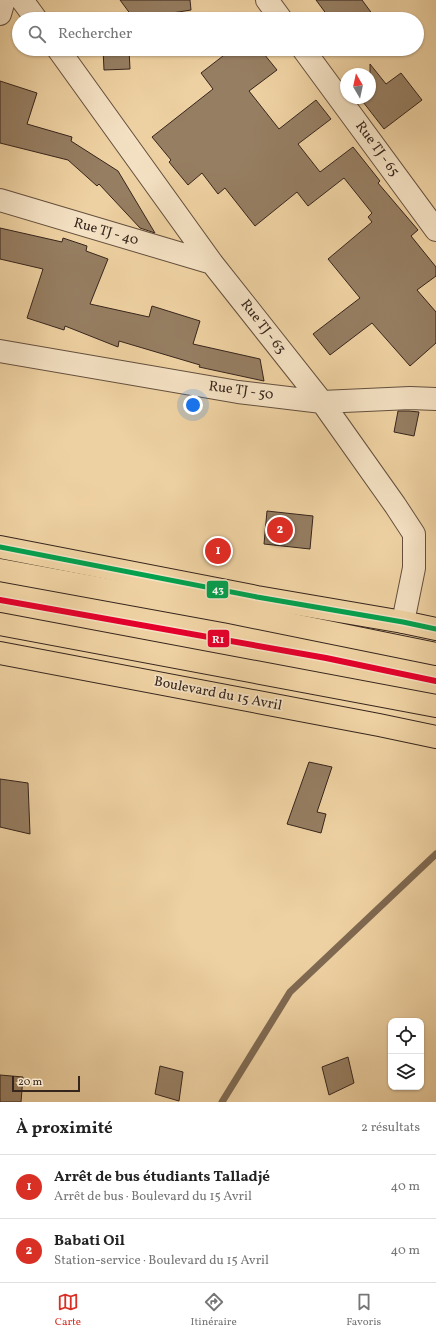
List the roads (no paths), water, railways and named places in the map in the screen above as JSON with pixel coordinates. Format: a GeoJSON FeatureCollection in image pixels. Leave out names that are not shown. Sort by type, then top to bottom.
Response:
{"type":"FeatureCollection","features":[{"type":"Feature","properties":{"kind":"main road"},"geometry":{"type":"LineString","coordinates":[[0,547],[257,597],[436,629]]}},
{"type":"Feature","properties":{"kind":"main road"},"geometry":{"type":"LineString","coordinates":[[0,570],[229,612],[436,654]]}},
{"type":"Feature","properties":{"kind":"main road","name":"Boulevard du 15 Avril"},"geometry":{"type":"LineString","coordinates":[[0,624],[436,706]]}},
{"type":"Feature","properties":{"kind":"main road","name":"Boulevard du 15 Avril"},"geometry":{"type":"LineString","coordinates":[[0,653],[379,724],[436,737]]}},
{"type":"Feature","properties":{"kind":"street"},"geometry":{"type":"LineString","coordinates":[[0,14],[4,0]]}},
{"type":"Feature","properties":{"kind":"street"},"geometry":{"type":"LineString","coordinates":[[22,0],[31,12]]}},
{"type":"Feature","properties":{"kind":"street"},"geometry":{"type":"LineString","coordinates":[[267,0],[276,12]]}},
{"type":"Feature","properties":{"kind":"street","name":"Rue TJ - 63"},"geometry":{"type":"LineString","coordinates":[[63,56],[212,263],[322,402],[414,534],[414,568],[403,622]]}},
{"type":"Feature","properties":{"kind":"street","name":"Rue TJ - 65"},"geometry":{"type":"LineString","coordinates":[[308,56],[436,230]]}},
{"type":"Feature","properties":{"kind":"street","name":"Rue TJ - 40"},"geometry":{"type":"LineString","coordinates":[[0,200],[212,263]]}},
{"type":"Feature","properties":{"kind":"street","name":"Rue TJ - 50"},"geometry":{"type":"LineString","coordinates":[[0,351],[238,392],[322,402],[410,398],[436,399]]}},
{"type":"Feature","properties":{"kind":"waterway"},"geometry":{"type":"LineString","coordinates":[[222,1102],[290,992],[436,854]]}},
{"type":"Feature","properties":{"kind":"place","name":"Babati Oil"},"geometry":{"type":"Point","coordinates":[280,530]}},
{"type":"Feature","properties":{"kind":"place","name":"Arrêt de bus étudiants Talladjé"},"geometry":{"type":"Point","coordinates":[218,551]}}]}
